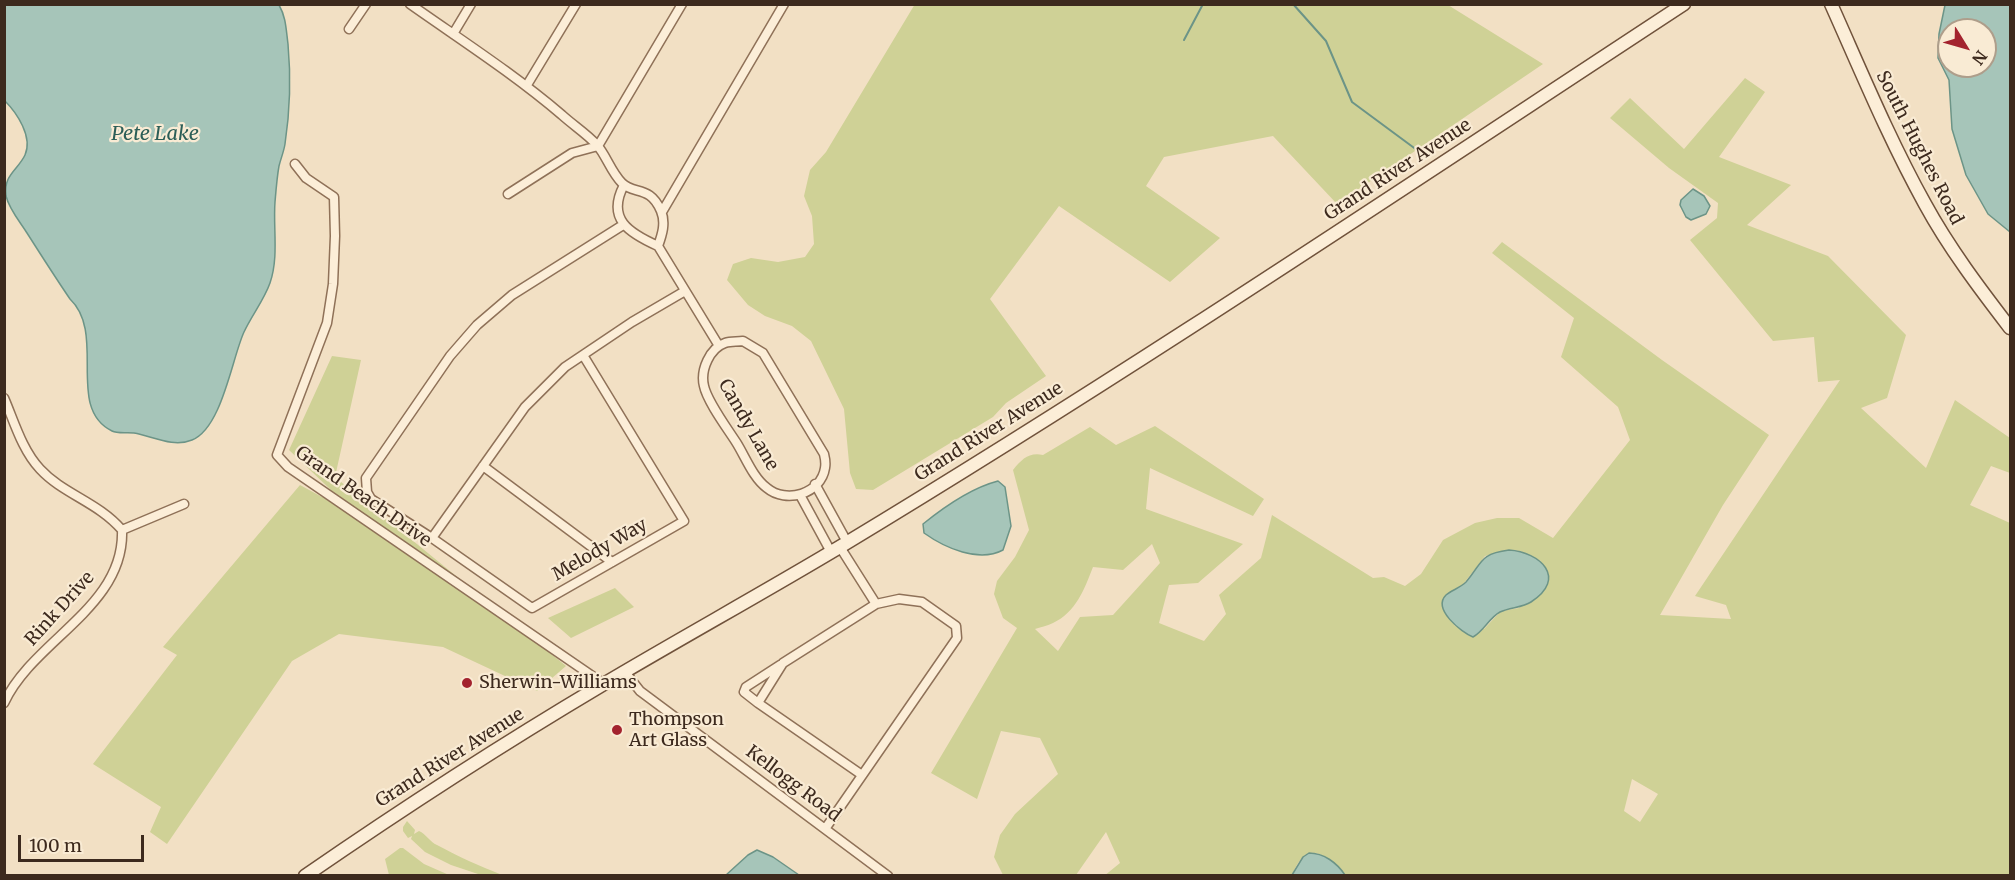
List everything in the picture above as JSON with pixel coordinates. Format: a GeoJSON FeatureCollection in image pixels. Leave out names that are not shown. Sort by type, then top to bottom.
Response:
{"type":"FeatureCollection","features":[{"type":"Feature","properties":{"kind":"main road","name":"Grand River Avenue"},"geometry":{"type":"LineString","coordinates":[[305,876],[420,797],[604,684],[839,547],[1248,291],[1684,4]]}},
{"type":"Feature","properties":{"kind":"main road","name":"South Hughes Road"},"geometry":{"type":"LineString","coordinates":[[1831,4],[1925,205],[1963,265],[2010,328]]}},
{"type":"Feature","properties":{"kind":"street"},"geometry":{"type":"LineString","coordinates":[[349,29],[366,4]]}},
{"type":"Feature","properties":{"kind":"street"},"geometry":{"type":"LineString","coordinates":[[410,4],[527,85],[598,146],[624,184],[644,191],[654,199],[662,212],[663,230],[658,246]]}},
{"type":"Feature","properties":{"kind":"street"},"geometry":{"type":"LineString","coordinates":[[453,34],[471,4]]}},
{"type":"Feature","properties":{"kind":"street"},"geometry":{"type":"LineString","coordinates":[[527,85],[576,4]]}},
{"type":"Feature","properties":{"kind":"street"},"geometry":{"type":"LineString","coordinates":[[508,194],[572,153],[598,146],[682,4]]}},
{"type":"Feature","properties":{"kind":"street"},"geometry":{"type":"LineString","coordinates":[[662,212],[784,4]]}},
{"type":"Feature","properties":{"kind":"street","name":"Grand Beach Drive"},"geometry":{"type":"LineString","coordinates":[[296,164],[306,178],[333,197],[335,236],[333,284],[327,323],[277,455],[288,466],[604,684]]}},
{"type":"Feature","properties":{"kind":"street"},"geometry":{"type":"LineString","coordinates":[[624,184],[616,207],[623,225],[630,233],[658,246],[719,346],[727,342],[743,341],[763,353],[824,454],[823,475],[800,495],[839,547],[876,604]]}},
{"type":"Feature","properties":{"kind":"street"},"geometry":{"type":"LineString","coordinates":[[623,225],[512,295],[477,325],[450,356],[366,478],[367,492],[371,499],[432,538],[525,407],[565,367],[632,322],[685,291]]}},
{"type":"Feature","properties":{"kind":"street","name":"Candy Lane"},"geometry":{"type":"LineString","coordinates":[[719,346],[712,352],[704,374],[704,386],[717,411],[764,486],[780,495],[789,497],[800,495]]}},
{"type":"Feature","properties":{"kind":"street","name":"Melody Way"},"geometry":{"type":"LineString","coordinates":[[432,538],[532,608],[684,520],[583,355]]}},
{"type":"Feature","properties":{"kind":"street"},"geometry":{"type":"LineString","coordinates":[[4,398],[31,458],[41,470],[103,511],[122,530],[184,504]]}},
{"type":"Feature","properties":{"kind":"street"},"geometry":{"type":"LineString","coordinates":[[483,466],[612,562]]}},
{"type":"Feature","properties":{"kind":"street"},"geometry":{"type":"LineString","coordinates":[[815,484],[839,547]]}},
{"type":"Feature","properties":{"kind":"street","name":"Rink Drive"},"geometry":{"type":"LineString","coordinates":[[4,703],[19,678],[76,621],[107,583],[118,561],[123,543],[122,530]]}},
{"type":"Feature","properties":{"kind":"street"},"geometry":{"type":"LineString","coordinates":[[825,829],[862,776],[957,638],[956,626],[922,602],[899,599],[876,604],[746,687],[744,692],[862,776]]}},
{"type":"Feature","properties":{"kind":"street"},"geometry":{"type":"LineString","coordinates":[[758,703],[783,663]]}},
{"type":"Feature","properties":{"kind":"street","name":"Kellogg Road"},"geometry":{"type":"LineString","coordinates":[[625,672],[640,691],[888,876]]}},
{"type":"Feature","properties":{"kind":"green space"},"geometry":{"type":"Polygon","coordinates":[[[915,4],[1448,5],[1543,64],[1337,204],[1273,136],[1164,157],[1146,186],[1220,238],[1170,282],[1059,206],[990,299],[1046,376],[1006,403],[993,417],[873,490],[856,489],[850,473],[844,409],[811,341],[792,326],[765,316],[748,305],[727,280],[733,264],[751,258],[778,262],[805,257],[814,244],[812,216],[804,196],[810,170],[826,152],[915,4]]]}},
{"type":"Feature","properties":{"kind":"green space"},"geometry":{"type":"Polygon","coordinates":[[[1745,78],[1765,92],[1719,157],[1791,185],[1747,225],[1828,256],[1906,335],[1887,398],[1861,408],[1926,468],[1955,400],[2010,438],[2010,473],[1991,466],[1970,505],[2010,523],[2010,875],[1345,876],[1327,858],[1310,853],[1301,859],[1292,875],[1104,876],[1120,863],[1106,832],[1076,875],[1003,875],[994,857],[1000,835],[1015,814],[1058,774],[1040,738],[1001,731],[977,799],[931,773],[1017,628],[1003,618],[994,594],[997,581],[1015,557],[1029,530],[1013,470],[1026,457],[1043,455],[1090,427],[1116,445],[1155,426],[1264,499],[1253,516],[1150,468],[1146,509],[1243,544],[1198,583],[1169,585],[1159,623],[1204,641],[1226,614],[1219,595],[1261,558],[1272,515],[1373,578],[1384,577],[1405,586],[1421,574],[1443,540],[1475,523],[1497,518],[1519,518],[1553,538],[1630,440],[1618,407],[1561,357],[1574,318],[1492,253],[1502,242],[1662,360],[1769,435],[1723,505],[1660,615],[1731,619],[1726,605],[1695,596],[1840,380],[1818,382],[1814,337],[1773,341],[1690,240],[1717,218],[1718,203],[1669,168],[1610,118],[1630,98],[1684,149],[1745,78]],[[1152,544],[1123,570],[1093,567],[1082,592],[1068,613],[1053,623],[1035,629],[1058,651],[1080,617],[1113,615],[1160,563],[1152,544]],[[1509,550],[1485,556],[1461,587],[1447,595],[1447,613],[1455,626],[1484,629],[1501,611],[1519,608],[1541,561],[1520,551],[1509,550]],[[1632,779],[1624,811],[1640,822],[1658,794],[1632,779]]]}},
{"type":"Feature","properties":{"kind":"green space"},"geometry":{"type":"Polygon","coordinates":[[[332,356],[361,360],[335,477],[566,666],[537,691],[443,647],[339,634],[292,661],[167,844],[150,832],[161,807],[93,764],[177,655],[163,647],[300,485],[322,497],[331,490],[289,450],[332,356]]]}},
{"type":"Feature","properties":{"kind":"green space"},"geometry":{"type":"Polygon","coordinates":[[[615,588],[634,607],[571,638],[548,618],[615,588]]]}},
{"type":"Feature","properties":{"kind":"green space"},"geometry":{"type":"Polygon","coordinates":[[[407,821],[415,830],[414,834],[419,831],[435,844],[502,875],[481,875],[451,865],[425,852],[411,839],[412,836],[408,838],[403,831],[407,821]]]}},
{"type":"Feature","properties":{"kind":"green space"},"geometry":{"type":"Polygon","coordinates":[[[400,848],[424,864],[449,875],[389,875],[385,859],[400,848]]]}},
{"type":"Feature","properties":{"kind":"water","name":"Pete Lake"},"geometry":{"type":"Polygon","coordinates":[[[5,5],[279,5],[287,33],[290,94],[285,144],[277,184],[275,253],[270,283],[244,332],[218,407],[211,422],[202,433],[192,440],[177,443],[134,433],[112,431],[98,420],[91,406],[86,331],[80,314],[15,215],[6,196],[7,183],[25,155],[27,141],[19,119],[5,101],[5,5]]]}},
{"type":"Feature","properties":{"kind":"water"},"geometry":{"type":"Polygon","coordinates":[[[1945,5],[2010,5],[2010,232],[1988,214],[1966,175],[1952,129],[1948,78],[1997,78],[1997,18],[1942,18],[1945,5]]]}},
{"type":"Feature","properties":{"kind":"water"},"geometry":{"type":"Polygon","coordinates":[[[1693,189],[1704,196],[1710,206],[1706,214],[1691,220],[1686,217],[1680,205],[1681,200],[1693,189]]]}},
{"type":"Feature","properties":{"kind":"water"},"geometry":{"type":"Polygon","coordinates":[[[998,481],[1005,487],[1011,526],[1003,550],[983,555],[962,552],[924,533],[923,524],[940,511],[968,493],[998,481]]]}},
{"type":"Feature","properties":{"kind":"water"},"geometry":{"type":"Polygon","coordinates":[[[1509,550],[1531,556],[1539,561],[1546,568],[1548,584],[1542,593],[1531,602],[1500,612],[1473,637],[1462,630],[1445,613],[1443,601],[1446,595],[1466,582],[1483,560],[1492,554],[1509,550]]]}},
{"type":"Feature","properties":{"kind":"water"},"geometry":{"type":"Polygon","coordinates":[[[757,850],[773,857],[799,875],[726,875],[757,850]]]}},
{"type":"Feature","properties":{"kind":"water"},"geometry":{"type":"Polygon","coordinates":[[[1309,853],[1330,860],[1345,875],[1292,875],[1303,857],[1309,853]]]}},
{"type":"Feature","properties":{"kind":"waterway"},"geometry":{"type":"LineString","coordinates":[[1184,40],[1203,4]]}},
{"type":"Feature","properties":{"kind":"waterway"},"geometry":{"type":"LineString","coordinates":[[1293,4],[1326,41],[1352,102],[1421,153]]}},
{"type":"Feature","properties":{"kind":"place","name":"Sherwin-Williams"},"geometry":{"type":"Point","coordinates":[467,683]}},
{"type":"Feature","properties":{"kind":"place","name":"Thompson Art Glass"},"geometry":{"type":"Point","coordinates":[617,730]}}]}
